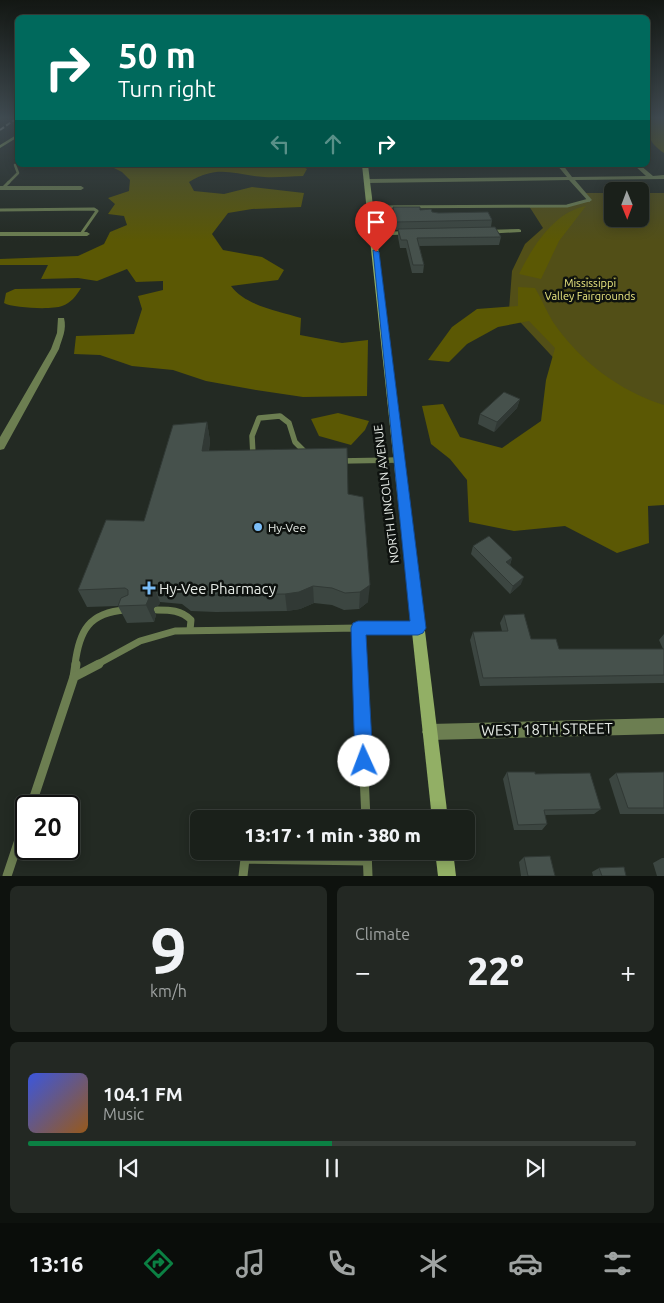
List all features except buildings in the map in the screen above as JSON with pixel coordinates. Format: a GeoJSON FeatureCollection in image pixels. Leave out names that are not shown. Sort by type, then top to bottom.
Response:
{"type":"FeatureCollection","features":[{"type":"Feature","properties":{"kind":"street","name":"NORTH LINCOLN AVENUE"},"geometry":{"type":"LineString","coordinates":[[365,167],[439,810]]}},
{"type":"Feature","properties":{"kind":"street"},"geometry":{"type":"LineString","coordinates":[[562,167],[589,200]]}},
{"type":"Feature","properties":{"kind":"street"},"geometry":{"type":"LineString","coordinates":[[639,167],[651,177]]}},
{"type":"Feature","properties":{"kind":"street"},"geometry":{"type":"LineString","coordinates":[[367,181],[664,177]]}},
{"type":"Feature","properties":{"kind":"street"},"geometry":{"type":"LineString","coordinates":[[2,188],[81,188]]}},
{"type":"Feature","properties":{"kind":"street"},"geometry":{"type":"LineString","coordinates":[[478,232],[518,231]]}},
{"type":"Feature","properties":{"kind":"street"},"geometry":{"type":"LineString","coordinates":[[374,234],[421,233]]}},
{"type":"Feature","properties":{"kind":"street"},"geometry":{"type":"LineString","coordinates":[[0,234],[84,234]]}},
{"type":"Feature","properties":{"kind":"street"},"geometry":{"type":"LineString","coordinates":[[0,446],[55,349],[62,333],[61,320]]}},
{"type":"Feature","properties":{"kind":"street","name":"WEST 18TH STREET"},"geometry":{"type":"LineString","coordinates":[[430,732],[664,726]]}},
{"type":"Feature","properties":{"kind":"street"},"geometry":{"type":"LineString","coordinates":[[445,860],[447,876]]}},
{"type":"Feature","properties":{"kind":"lane"},"geometry":{"type":"LineString","coordinates":[[2,188],[18,173],[16,167]]}},
{"type":"Feature","properties":{"kind":"lane"},"geometry":{"type":"LineString","coordinates":[[370,207],[567,206],[589,200]]}},
{"type":"Feature","properties":{"kind":"lane"},"geometry":{"type":"LineString","coordinates":[[0,210],[94,209],[96,211],[95,214],[84,234]]}},
{"type":"Feature","properties":{"kind":"lane"},"geometry":{"type":"LineString","coordinates":[[261,459],[253,458],[251,434],[259,418],[268,416],[280,416],[289,423],[295,442],[311,458],[302,458]]}},
{"type":"Feature","properties":{"kind":"lane"},"geometry":{"type":"LineString","coordinates":[[330,461],[398,460]]}},
{"type":"Feature","properties":{"kind":"lane"},"geometry":{"type":"LineString","coordinates":[[35,795],[74,677],[78,642],[85,625],[98,617],[118,610],[131,610]]}},
{"type":"Feature","properties":{"kind":"lane"},"geometry":{"type":"LineString","coordinates":[[157,610],[175,610],[186,614],[191,620],[190,630]]}},
{"type":"Feature","properties":{"kind":"lane"},"geometry":{"type":"LineString","coordinates":[[358,628],[366,810]]}},
{"type":"Feature","properties":{"kind":"lane"},"geometry":{"type":"LineString","coordinates":[[74,677],[140,641],[175,631],[418,628]]}},
{"type":"Feature","properties":{"kind":"lane"},"geometry":{"type":"LineString","coordinates":[[7,876],[15,852]]}},
{"type":"Feature","properties":{"kind":"lane"},"geometry":{"type":"LineString","coordinates":[[243,876],[245,860]]}},
{"type":"Feature","properties":{"kind":"lane"},"geometry":{"type":"LineString","coordinates":[[367,860],[368,876]]}},
{"type":"Feature","properties":{"kind":"green space","name":"Mississippi Valley Fairgrounds"},"geometry":{"type":"Polygon","coordinates":[[[583,193],[604,193],[604,228],[649,228],[649,193],[664,193],[664,433],[589,396],[509,310],[512,271],[525,244],[543,228],[529,206],[567,206],[588,200],[583,193]]]}},
{"type":"Feature","properties":{"kind":"shaded area"},"geometry":{"type":"Polygon","coordinates":[[[304,167],[307,169],[303,176],[279,177],[218,172],[209,173],[189,182],[194,191],[224,194],[252,187],[304,193],[301,207],[252,209],[228,213],[212,234],[223,250],[262,257],[284,270],[278,280],[231,286],[237,293],[263,307],[301,318],[300,335],[342,343],[368,340],[367,396],[303,397],[206,381],[173,370],[132,366],[100,355],[74,354],[76,336],[134,334],[142,309],[138,296],[163,290],[163,281],[136,282],[127,269],[97,281],[78,278],[41,279],[48,265],[0,265],[0,259],[78,256],[104,244],[110,232],[127,225],[124,216],[108,214],[115,204],[108,198],[129,191],[130,180],[122,172],[114,168],[304,167]]]}},
{"type":"Feature","properties":{"kind":"shaded area"},"geometry":{"type":"Polygon","coordinates":[[[586,206],[559,241],[541,279],[519,274],[531,252],[554,223],[575,209],[586,206]]]}},
{"type":"Feature","properties":{"kind":"shaded area"},"geometry":{"type":"Polygon","coordinates":[[[518,287],[535,288],[553,322],[588,362],[631,392],[664,405],[664,505],[648,506],[649,543],[617,553],[565,526],[514,531],[469,522],[467,480],[450,459],[431,444],[422,406],[443,404],[460,437],[502,448],[541,421],[546,380],[555,348],[529,321],[498,327],[467,344],[449,362],[428,360],[452,327],[477,309],[518,306],[518,287]]]}},
{"type":"Feature","properties":{"kind":"shaded area"},"geometry":{"type":"Polygon","coordinates":[[[81,288],[71,301],[57,307],[24,307],[4,303],[6,293],[15,289],[81,288]]]}},
{"type":"Feature","properties":{"kind":"shaded area"},"geometry":{"type":"Polygon","coordinates":[[[338,413],[369,421],[365,430],[351,445],[319,436],[311,419],[338,413]]]}},
{"type":"Feature","properties":{"kind":"place","name":"Hy-Vee"},"geometry":{"type":"Point","coordinates":[258,527]}},
{"type":"Feature","properties":{"kind":"place","name":"Hy-Vee Pharmacy"},"geometry":{"type":"Point","coordinates":[149,588]}},
{"type":"Feature","properties":{"kind":"route"},"geometry":{"type":"LineString","coordinates":[[364,761],[358,628],[418,628],[394,428],[376,252]]}}]}
